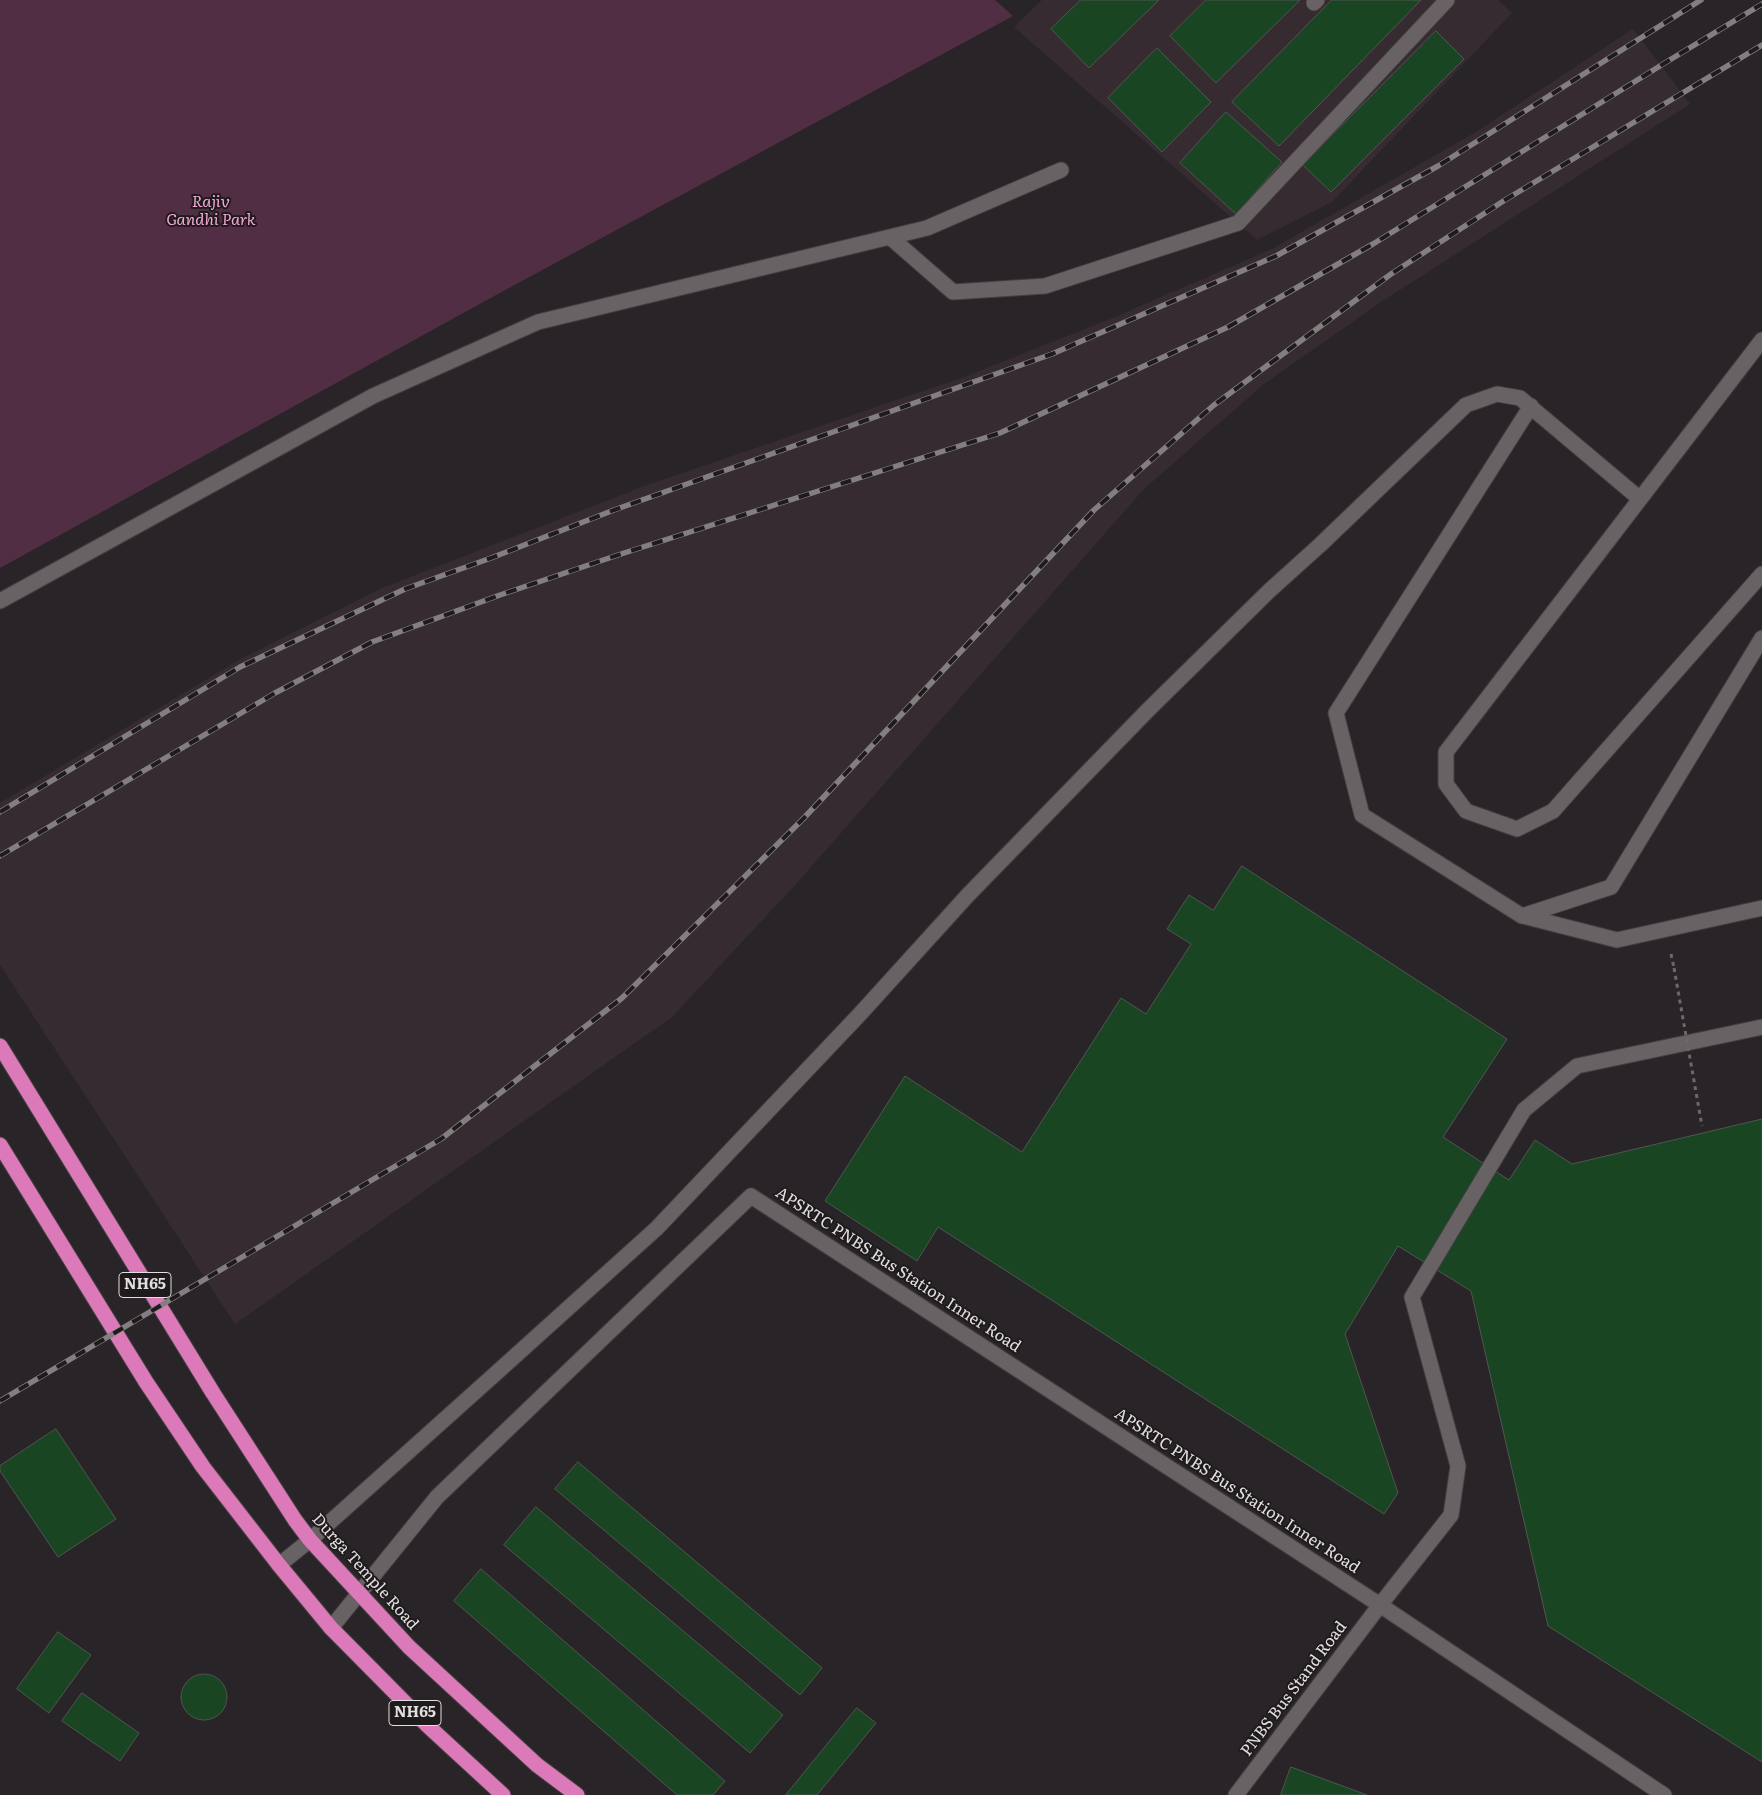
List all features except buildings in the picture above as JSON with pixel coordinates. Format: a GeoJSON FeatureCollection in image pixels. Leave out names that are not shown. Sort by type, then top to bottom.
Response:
{"type":"FeatureCollection","features":[{"type":"Feature","properties":{"kind":"highway","name":"Durga Temple Road"},"geometry":{"type":"LineString","coordinates":[[0,1046],[197,1368],[295,1520],[310,1540],[409,1647],[537,1765],[577,1795]]}},
{"type":"Feature","properties":{"kind":"highway","name":"NH65"},"geometry":{"type":"LineString","coordinates":[[0,1145],[152,1390],[203,1467],[331,1628],[428,1726],[503,1795]]}},
{"type":"Feature","properties":{"kind":"street"},"geometry":{"type":"LineString","coordinates":[[890,237],[953,292],[1046,286],[1238,224],[1447,0]]}},
{"type":"Feature","properties":{"kind":"street"},"geometry":{"type":"LineString","coordinates":[[0,601],[373,396],[538,322],[927,228],[1061,170]]}},
{"type":"Feature","properties":{"kind":"street"},"geometry":{"type":"LineString","coordinates":[[1762,340],[1446,752],[1446,784],[1466,811],[1517,828],[1553,811],[1762,574]]}},
{"type":"Feature","properties":{"kind":"street"},"geometry":{"type":"LineString","coordinates":[[279,1565],[310,1540],[502,1369],[657,1228],[860,1014],[968,895],[1148,710],[1269,591],[1320,545],[1466,404],[1496,394],[1520,398],[1640,499]]}},
{"type":"Feature","properties":{"kind":"street"},"geometry":{"type":"LineString","coordinates":[[1531,406],[1336,713],[1362,815],[1522,916],[1617,940],[1762,908]]}},
{"type":"Feature","properties":{"kind":"street"},"geometry":{"type":"LineString","coordinates":[[1522,916],[1611,887],[1762,638]]}},
{"type":"Feature","properties":{"kind":"street"},"geometry":{"type":"LineString","coordinates":[[1380,1605],[1451,1515],[1458,1466],[1412,1297],[1524,1110],[1577,1066],[1762,1027]]}},
{"type":"Feature","properties":{"kind":"street","name":"APSRTC PNBS Bus Station Inner Road"},"geometry":{"type":"LineString","coordinates":[[331,1628],[437,1497],[751,1196],[1380,1605],[1664,1795]]}},
{"type":"Feature","properties":{"kind":"street","name":"PNBS Bus Stand Road"},"geometry":{"type":"LineString","coordinates":[[1236,1795],[1380,1605]]}},
{"type":"Feature","properties":{"kind":"path"},"geometry":{"type":"LineString","coordinates":[[1671,954],[1702,1126]]}},
{"type":"Feature","properties":{"kind":"shaded area"},"geometry":{"type":"Polygon","coordinates":[[[1042,0],[1498,0],[1512,13],[1332,202],[1257,240],[1014,27],[1042,0]]]}},
{"type":"Feature","properties":{"kind":"shaded area"},"geometry":{"type":"Polygon","coordinates":[[[1633,29],[1690,104],[1381,302],[1264,384],[1144,489],[796,884],[672,1017],[235,1324],[0,965],[0,803],[239,660],[382,588],[650,484],[967,376],[1115,317],[1272,249],[1476,132],[1633,29]]]}},
{"type":"Feature","properties":{"kind":"green space","name":"Rajiv Gandhi Park"},"geometry":{"type":"Polygon","coordinates":[[[0,0],[995,0],[1013,16],[496,295],[0,568],[0,0]]]}},
{"type":"Feature","properties":{"kind":"pier"},"geometry":{"type":"Polygon","coordinates":[[[1657,0],[1762,0],[1762,64],[1728,84],[1672,29],[1657,0]]]}},
{"type":"Feature","properties":{"kind":"railway"},"geometry":{"type":"LineString","coordinates":[[0,812],[240,667],[405,589],[614,510],[1052,354],[1276,256],[1438,166],[1701,0]]}},
{"type":"Feature","properties":{"kind":"railway"},"geometry":{"type":"LineString","coordinates":[[0,856],[275,693],[372,642],[500,595],[621,554],[1000,433],[1228,327],[1373,244],[1762,4]]}},
{"type":"Feature","properties":{"kind":"railway"},"geometry":{"type":"LineString","coordinates":[[0,1401],[441,1139],[622,998],[802,820],[1094,510],[1214,405],[1391,274],[1505,200],[1762,45]]}}]}
